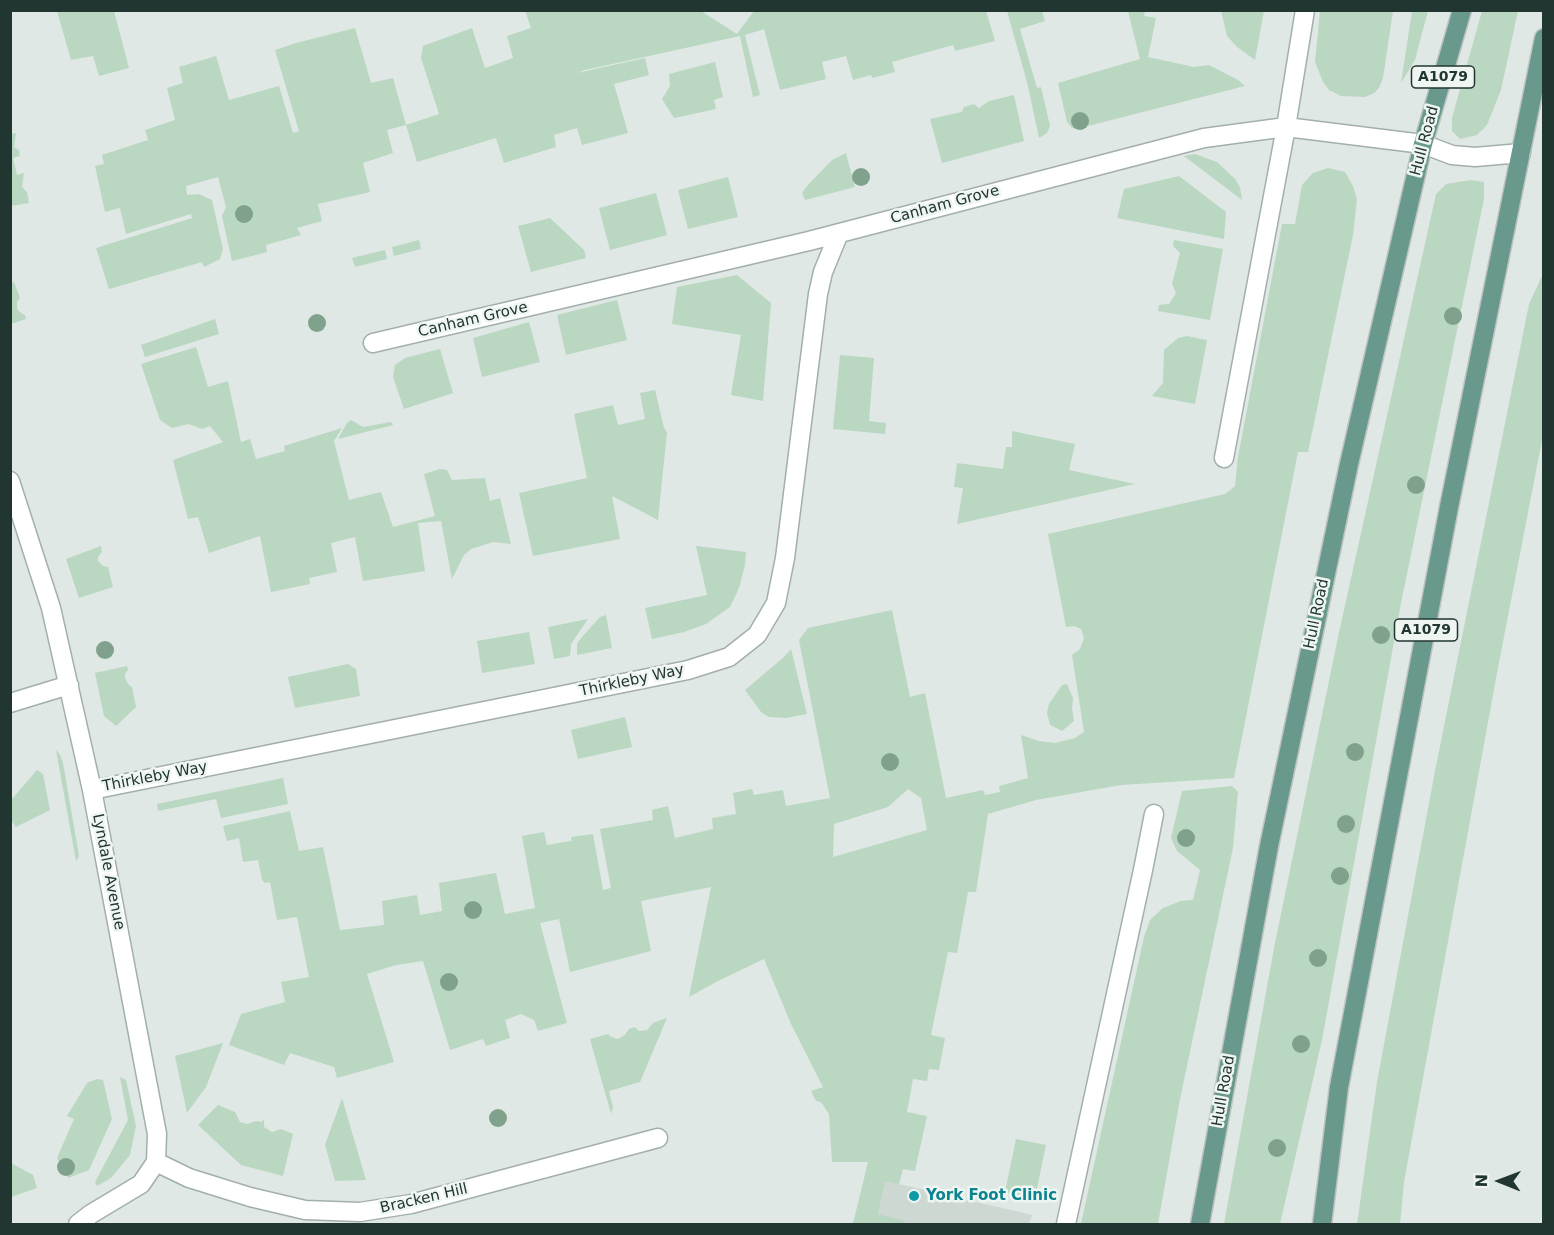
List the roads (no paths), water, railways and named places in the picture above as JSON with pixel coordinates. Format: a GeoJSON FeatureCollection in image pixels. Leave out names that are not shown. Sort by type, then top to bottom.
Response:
{"type":"FeatureCollection","features":[{"type":"Feature","properties":{"kind":"main road","name":"Hull Road"},"geometry":{"type":"LineString","coordinates":[[1200,1224],[1273,823],[1349,464],[1423,144],[1462,10]]}},
{"type":"Feature","properties":{"kind":"main road","name":"A1079"},"geometry":{"type":"LineString","coordinates":[[1322,1224],[1339,1087],[1445,530],[1544,38]]}},
{"type":"Feature","properties":{"kind":"street"},"geometry":{"type":"LineString","coordinates":[[1224,458],[1286,127],[1305,10]]}},
{"type":"Feature","properties":{"kind":"street","name":"Canham Grove"},"geometry":{"type":"LineString","coordinates":[[373,343],[839,233],[1204,138],[1286,127],[1423,144],[1452,155],[1475,157],[1521,153]]}},
{"type":"Feature","properties":{"kind":"street","name":"Thirkleby Way"},"geometry":{"type":"LineString","coordinates":[[92,790],[688,670],[729,657],[757,635],[776,603],[785,558],[818,294],[839,233]]}},
{"type":"Feature","properties":{"kind":"street","name":"Lyndale Avenue"},"geometry":{"type":"LineString","coordinates":[[10,481],[51,608],[92,790],[157,1134],[156,1162]]}},
{"type":"Feature","properties":{"kind":"street"},"geometry":{"type":"LineString","coordinates":[[10,703],[69,686]]}},
{"type":"Feature","properties":{"kind":"street"},"geometry":{"type":"LineString","coordinates":[[1066,1224],[1154,814]]}},
{"type":"Feature","properties":{"kind":"street","name":"Bracken Hill"},"geometry":{"type":"LineString","coordinates":[[156,1162],[189,1178],[250,1197],[305,1210],[360,1212],[411,1204],[658,1138]]}},
{"type":"Feature","properties":{"kind":"street"},"geometry":{"type":"LineString","coordinates":[[78,1224],[141,1184],[156,1162]]}},
{"type":"Feature","properties":{"kind":"place","name":"York Foot Clinic"},"geometry":{"type":"Point","coordinates":[914,1196]}}]}
